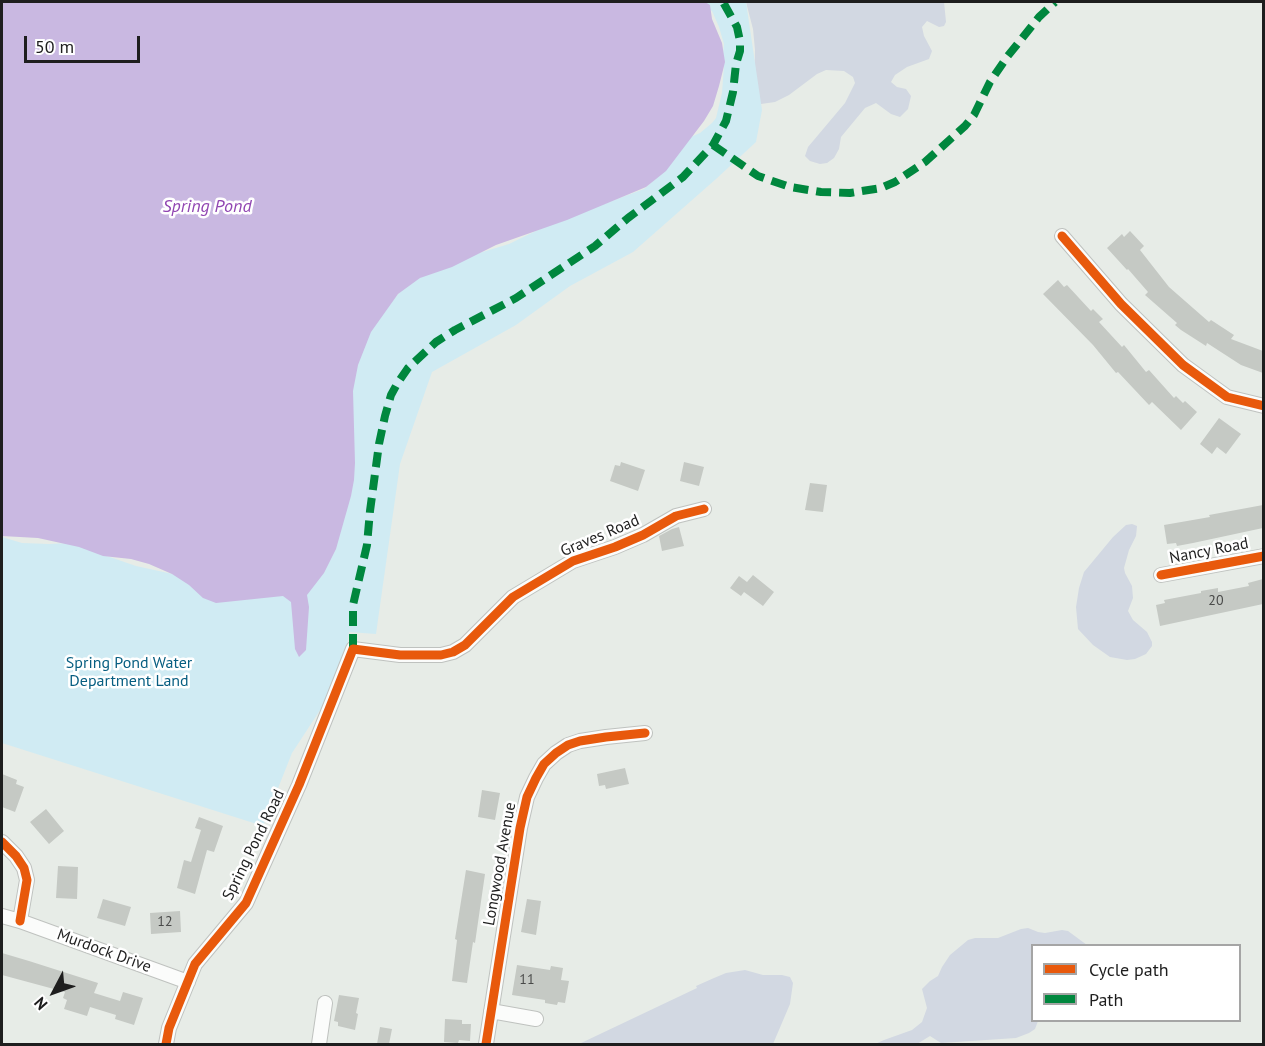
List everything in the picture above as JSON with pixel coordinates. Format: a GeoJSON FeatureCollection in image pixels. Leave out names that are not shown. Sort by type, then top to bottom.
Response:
{"type":"FeatureCollection","features":[{"type":"Feature","properties":{"kind":"street"},"geometry":{"type":"LineString","coordinates":[[1062,236],[1121,304],[1183,365],[1227,397],[1263,406]]}},
{"type":"Feature","properties":{"kind":"street","name":"Graves Road"},"geometry":{"type":"LineString","coordinates":[[353,650],[400,655],[441,655],[453,652],[465,645],[513,597],[573,561],[643,535],[676,516],[704,509]]}},
{"type":"Feature","properties":{"kind":"street","name":"Nancy Road"},"geometry":{"type":"LineString","coordinates":[[1161,575],[1263,556]]}},
{"type":"Feature","properties":{"kind":"street","name":"Spring Pond Road"},"geometry":{"type":"LineString","coordinates":[[166,1044],[169,1028],[195,964],[246,903],[299,786],[353,650]]}},
{"type":"Feature","properties":{"kind":"street","name":"Longwood Avenue"},"geometry":{"type":"LineString","coordinates":[[486,1044],[519,828],[527,797],[536,778],[544,764],[568,745],[645,733]]}},
{"type":"Feature","properties":{"kind":"street"},"geometry":{"type":"LineString","coordinates":[[2,842],[24,868],[27,880],[20,921]]}},
{"type":"Feature","properties":{"kind":"street","name":"Murdock Drive"},"geometry":{"type":"LineString","coordinates":[[2,916],[188,982]]}},
{"type":"Feature","properties":{"kind":"street"},"geometry":{"type":"LineString","coordinates":[[319,1044],[325,1003]]}},
{"type":"Feature","properties":{"kind":"street"},"geometry":{"type":"LineString","coordinates":[[491,1011],[536,1019]]}},
{"type":"Feature","properties":{"kind":"shaded area"},"geometry":{"type":"Polygon","coordinates":[[[746,2],[944,2],[946,22],[944,26],[939,27],[927,21],[922,27],[932,51],[929,59],[907,67],[895,75],[891,82],[897,87],[906,89],[911,96],[908,109],[900,117],[891,114],[876,103],[865,108],[841,137],[839,149],[834,158],[827,163],[820,164],[810,161],[805,156],[808,147],[845,103],[855,83],[853,77],[844,71],[826,70],[775,102],[754,105],[755,50],[753,29],[746,2]]]}},
{"type":"Feature","properties":{"kind":"shaded area"},"geometry":{"type":"Polygon","coordinates":[[[1126,525],[1137,526],[1136,536],[1124,568],[1132,586],[1133,598],[1128,611],[1133,620],[1147,632],[1152,646],[1146,654],[1127,660],[1110,657],[1093,645],[1078,629],[1076,607],[1084,572],[1113,537],[1126,525]]]}},
{"type":"Feature","properties":{"kind":"shaded area"},"geometry":{"type":"Polygon","coordinates":[[[1028,928],[1045,933],[1068,931],[1086,944],[1031,944],[1031,1022],[1038,1022],[1035,1029],[1016,1038],[941,1043],[930,1036],[917,1044],[875,1044],[912,1030],[922,1022],[927,1008],[922,989],[938,976],[950,955],[968,940],[998,938],[1028,928]]]}},
{"type":"Feature","properties":{"kind":"shaded area"},"geometry":{"type":"Polygon","coordinates":[[[745,970],[763,975],[790,977],[793,983],[790,1004],[773,1044],[579,1044],[697,988],[696,986],[726,973],[745,970]]]}},
{"type":"Feature","properties":{"kind":"green space","name":"Spring Pond Water Department Land"},"geometry":{"type":"Polygon","coordinates":[[[696,2],[746,2],[762,110],[756,142],[633,252],[570,286],[516,325],[432,372],[400,464],[376,634],[349,632],[343,675],[292,753],[263,826],[2,743],[2,537],[22,543],[69,543],[136,566],[177,575],[342,358],[407,284],[453,261],[509,244],[546,226],[644,189],[686,139],[700,133],[712,123],[716,118],[722,93],[724,44],[712,11],[696,2]]]}},
{"type":"Feature","properties":{"kind":"water","name":"Spring Pond"},"geometry":{"type":"Polygon","coordinates":[[[2,2],[705,2],[710,5],[712,19],[722,43],[725,62],[713,106],[704,121],[666,171],[646,187],[567,220],[496,245],[452,267],[420,278],[398,294],[371,332],[358,365],[353,391],[355,463],[351,496],[336,549],[324,573],[307,595],[309,607],[306,650],[299,657],[295,649],[291,602],[283,596],[216,603],[203,598],[172,574],[149,564],[131,559],[103,556],[79,547],[38,538],[2,536],[2,2]]]}},
{"type":"Feature","properties":{"kind":"building"},"geometry":{"type":"Polygon","coordinates":[[[1130,231],[1144,246],[1140,250],[1169,287],[1209,322],[1211,320],[1234,335],[1231,339],[1263,351],[1263,373],[1241,365],[1207,343],[1206,346],[1181,330],[1175,325],[1177,323],[1145,295],[1148,292],[1107,248],[1122,234],[1124,237],[1130,231]]]}},
{"type":"Feature","properties":{"kind":"building"},"geometry":{"type":"Polygon","coordinates":[[[1058,280],[1064,287],[1067,285],[1091,311],[1093,309],[1103,319],[1099,322],[1122,347],[1124,345],[1146,372],[1149,370],[1174,398],[1176,396],[1183,403],[1185,401],[1197,412],[1181,430],[1152,402],[1149,405],[1118,372],[1116,373],[1093,345],[1043,294],[1058,280]]]}},
{"type":"Feature","properties":{"kind":"building"},"geometry":{"type":"Polygon","coordinates":[[[1219,418],[1241,434],[1226,454],[1217,447],[1212,454],[1200,444],[1219,418]]]}},
{"type":"Feature","properties":{"kind":"building"},"geometry":{"type":"Polygon","coordinates":[[[621,462],[645,470],[638,491],[610,481],[615,465],[620,466],[621,462]]]}},
{"type":"Feature","properties":{"kind":"building"},"geometry":{"type":"Polygon","coordinates":[[[684,462],[704,467],[699,486],[680,481],[684,462]]]}},
{"type":"Feature","properties":{"kind":"building"},"geometry":{"type":"Polygon","coordinates":[[[810,483],[827,485],[823,512],[805,510],[810,483]]]}},
{"type":"Feature","properties":{"kind":"building"},"geometry":{"type":"Polygon","coordinates":[[[1263,505],[1263,528],[1177,546],[1176,543],[1167,544],[1164,525],[1263,505]]]}},
{"type":"Feature","properties":{"kind":"building"},"geometry":{"type":"Polygon","coordinates":[[[679,527],[684,546],[662,551],[659,536],[679,527]]]}},
{"type":"Feature","properties":{"kind":"building"},"geometry":{"type":"Polygon","coordinates":[[[753,575],[774,592],[763,606],[744,592],[741,596],[730,588],[739,576],[747,582],[753,575]]]}},
{"type":"Feature","properties":{"kind":"building"},"geometry":{"type":"Polygon","coordinates":[[[1263,579],[1263,604],[1160,626],[1156,605],[1165,603],[1164,600],[1218,588],[1218,592],[1249,586],[1248,583],[1263,579]]]}},
{"type":"Feature","properties":{"kind":"building"},"geometry":{"type":"Polygon","coordinates":[[[625,768],[629,784],[606,789],[605,785],[599,786],[597,774],[625,768]]]}},
{"type":"Feature","properties":{"kind":"building"},"geometry":{"type":"Polygon","coordinates":[[[2,774],[17,780],[16,784],[24,787],[15,812],[2,807],[2,774]]]}},
{"type":"Feature","properties":{"kind":"building"},"geometry":{"type":"Polygon","coordinates":[[[482,790],[500,793],[495,820],[478,817],[482,790]]]}},
{"type":"Feature","properties":{"kind":"building"},"geometry":{"type":"Polygon","coordinates":[[[46,809],[64,831],[49,844],[30,822],[46,809]]]}},
{"type":"Feature","properties":{"kind":"building"},"geometry":{"type":"Polygon","coordinates":[[[199,817],[223,826],[214,852],[207,850],[195,894],[177,888],[184,860],[191,862],[201,830],[195,828],[199,817]]]}},
{"type":"Feature","properties":{"kind":"building"},"geometry":{"type":"Polygon","coordinates":[[[58,866],[78,867],[77,899],[56,898],[58,866]]]}},
{"type":"Feature","properties":{"kind":"building"},"geometry":{"type":"Polygon","coordinates":[[[466,870],[485,874],[467,983],[452,981],[457,940],[455,939],[466,870]]]}},
{"type":"Feature","properties":{"kind":"building"},"geometry":{"type":"Polygon","coordinates":[[[103,899],[131,907],[125,926],[97,918],[103,899]]]}},
{"type":"Feature","properties":{"kind":"building"},"geometry":{"type":"Polygon","coordinates":[[[527,899],[541,901],[536,935],[521,932],[527,899]]]}},
{"type":"Feature","properties":{"kind":"building"},"geometry":{"type":"Polygon","coordinates":[[[180,911],[181,932],[151,934],[150,913],[180,911]]]}},
{"type":"Feature","properties":{"kind":"building"},"geometry":{"type":"Polygon","coordinates":[[[2,953],[98,983],[94,993],[120,1001],[123,992],[143,998],[134,1025],[115,1019],[116,1015],[90,1007],[87,1016],[64,1009],[67,1000],[63,998],[65,992],[2,975],[2,953]]]}},
{"type":"Feature","properties":{"kind":"building"},"geometry":{"type":"Polygon","coordinates":[[[517,965],[550,970],[551,966],[563,968],[561,980],[569,981],[565,1003],[558,1002],[557,1005],[545,1003],[545,1000],[512,995],[517,965]]]}},
{"type":"Feature","properties":{"kind":"building"},"geometry":{"type":"Polygon","coordinates":[[[339,995],[359,998],[355,1030],[338,1026],[338,1022],[334,1021],[339,995]]]}},
{"type":"Feature","properties":{"kind":"building"},"geometry":{"type":"Polygon","coordinates":[[[445,1019],[462,1020],[462,1024],[471,1024],[470,1041],[444,1042],[445,1019]]]}},
{"type":"Feature","properties":{"kind":"building"},"geometry":{"type":"Polygon","coordinates":[[[380,1027],[392,1029],[389,1044],[377,1044],[380,1027]]]}},
{"type":"Feature","properties":{"kind":"marked path"},"geometry":{"type":"LineString","coordinates":[[353,649],[353,605],[367,545],[379,444],[391,395],[397,384],[408,368],[436,342],[516,298],[595,246],[683,177],[713,145],[726,121],[740,51],[737,27],[723,2]]}},
{"type":"Feature","properties":{"kind":"marked path"},"geometry":{"type":"LineString","coordinates":[[713,145],[758,176],[790,187],[821,192],[850,193],[881,188],[895,182],[925,162],[965,126],[974,115],[990,82],[1007,57],[1039,17],[1055,2]]}},
{"type":"Feature","properties":{"kind":"cycle path"},"geometry":{"type":"LineString","coordinates":[[1062,236],[1121,304],[1183,365],[1227,397],[1264,406]]}},
{"type":"Feature","properties":{"kind":"cycle path"},"geometry":{"type":"LineString","coordinates":[[166,1044],[169,1028],[195,964],[246,903],[299,785],[353,649],[400,655],[441,655],[453,652],[465,645],[513,597],[573,561],[643,535],[676,516],[704,509]]}},
{"type":"Feature","properties":{"kind":"cycle path"},"geometry":{"type":"LineString","coordinates":[[1161,575],[1264,556]]}},
{"type":"Feature","properties":{"kind":"cycle path"},"geometry":{"type":"LineString","coordinates":[[486,1044],[520,828],[527,797],[536,778],[544,764],[568,745],[580,741],[645,733]]}},
{"type":"Feature","properties":{"kind":"cycle path"},"geometry":{"type":"LineString","coordinates":[[2,842],[24,868],[27,880],[20,921]]}}]}
